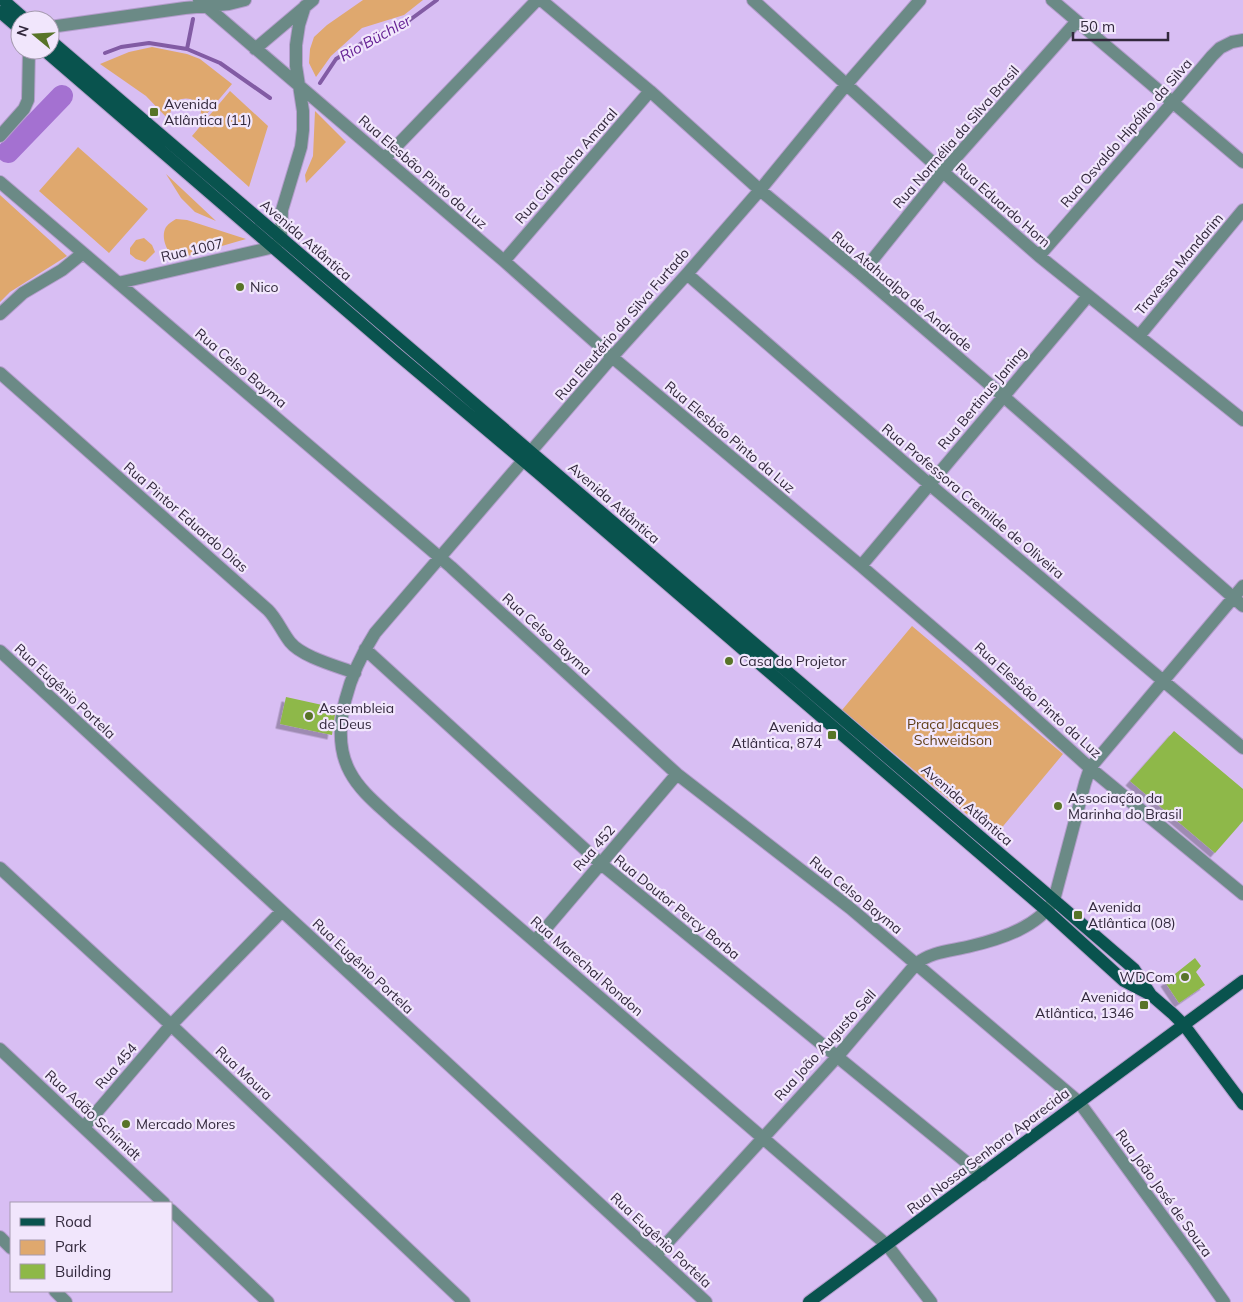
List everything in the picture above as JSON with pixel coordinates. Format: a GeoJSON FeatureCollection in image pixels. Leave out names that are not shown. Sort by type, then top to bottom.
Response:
{"type":"FeatureCollection","features":[{"type":"Feature","properties":{"kind":"main road"},"geometry":{"type":"LineString","coordinates":[[3,0],[14,10]]}},
{"type":"Feature","properties":{"kind":"main road"},"geometry":{"type":"LineString","coordinates":[[0,12],[10,20]]}},
{"type":"Feature","properties":{"kind":"main road","name":"Avenida Atlântica"},"geometry":{"type":"LineString","coordinates":[[60,49],[278,243],[1050,906],[1134,969],[1151,995]]}},
{"type":"Feature","properties":{"kind":"main road","name":"Avenida Atlântica"},"geometry":{"type":"LineString","coordinates":[[56,60],[278,243]]}},
{"type":"Feature","properties":{"kind":"main road","name":"Avenida Atlântica"},"geometry":{"type":"LineString","coordinates":[[1050,906],[1124,981],[1151,995],[1184,1025],[1243,1104]]}},
{"type":"Feature","properties":{"kind":"main road"},"geometry":{"type":"LineString","coordinates":[[1124,981],[1134,969]]}},
{"type":"Feature","properties":{"kind":"main road","name":"Rua Nossa Senhora Aparecida"},"geometry":{"type":"LineString","coordinates":[[815,1300],[886,1245],[1243,981]]}},
{"type":"Feature","properties":{"kind":"street"},"geometry":{"type":"LineString","coordinates":[[60,25],[202,3],[229,4],[245,0]]}},
{"type":"Feature","properties":{"kind":"street"},"geometry":{"type":"LineString","coordinates":[[385,158],[539,0]]}},
{"type":"Feature","properties":{"kind":"street","name":"Rua Atahualpa de Andrade"},"geometry":{"type":"LineString","coordinates":[[539,0],[650,91],[760,190],[1004,396],[1238,602]]}},
{"type":"Feature","properties":{"kind":"street","name":"Rua Eduardo Horn"},"geometry":{"type":"LineString","coordinates":[[753,0],[768,5],[846,86],[1039,256],[1138,336],[1241,415]]}},
{"type":"Feature","properties":{"kind":"street","name":"Rua Eleutério da Silva Furtado"},"geometry":{"type":"LineString","coordinates":[[355,673],[365,649],[384,622],[612,357],[760,190],[920,0]]}},
{"type":"Feature","properties":{"kind":"street"},"geometry":{"type":"LineString","coordinates":[[1052,0],[1243,162]]}},
{"type":"Feature","properties":{"kind":"street","name":"Rua Elesbão Pinto da Luz"},"geometry":{"type":"LineString","coordinates":[[202,3],[385,158],[612,357],[974,663],[1090,768],[1243,894]]}},
{"type":"Feature","properties":{"kind":"street"},"geometry":{"type":"LineString","coordinates":[[255,49],[309,3]]}},
{"type":"Feature","properties":{"kind":"street"},"geometry":{"type":"LineString","coordinates":[[278,243],[282,210],[301,146],[303,111],[296,66],[296,45],[299,25],[309,3]]}},
{"type":"Feature","properties":{"kind":"street","name":"Rua Normélia da Silva Brasil"},"geometry":{"type":"LineString","coordinates":[[861,274],[943,172],[1077,20]]}},
{"type":"Feature","properties":{"kind":"street","name":"Rua Osvaldo Hipólito da Silva"},"geometry":{"type":"LineString","coordinates":[[1039,256],[1212,56],[1220,48],[1232,42],[1243,40]]}},
{"type":"Feature","properties":{"kind":"street"},"geometry":{"type":"LineString","coordinates":[[0,136],[24,109],[28,100],[28,60]]}},
{"type":"Feature","properties":{"kind":"street","name":"Rua Cid Rocha Amaral"},"geometry":{"type":"LineString","coordinates":[[504,261],[650,91]]}},
{"type":"Feature","properties":{"kind":"street","name":"Rua Celso Bayma"},"geometry":{"type":"LineString","coordinates":[[0,182],[440,557],[678,774],[850,908],[1079,1102]]}},
{"type":"Feature","properties":{"kind":"street","name":"Travessa Mandarim"},"geometry":{"type":"LineString","coordinates":[[1138,336],[1243,210]]}},
{"type":"Feature","properties":{"kind":"street","name":"Rua 1007"},"geometry":{"type":"LineString","coordinates":[[118,282],[278,243]]}},
{"type":"Feature","properties":{"kind":"street"},"geometry":{"type":"LineString","coordinates":[[0,314],[23,293],[62,270],[84,253]]}},
{"type":"Feature","properties":{"kind":"street","name":"Rua Professora Cremilde de Oliveira"},"geometry":{"type":"LineString","coordinates":[[687,274],[929,484],[1243,748]]}},
{"type":"Feature","properties":{"kind":"street","name":"Rua Bertinus Janing"},"geometry":{"type":"LineString","coordinates":[[861,566],[1088,296]]}},
{"type":"Feature","properties":{"kind":"street","name":"Rua Pintor Eduardo Dias"},"geometry":{"type":"LineString","coordinates":[[0,373],[259,602],[273,616],[290,642],[299,650],[355,673]]}},
{"type":"Feature","properties":{"kind":"street"},"geometry":{"type":"LineString","coordinates":[[1050,906],[1090,768],[1164,681],[1238,602],[1243,586]]}},
{"type":"Feature","properties":{"kind":"street","name":"Rua Doutor Percy Borba"},"geometry":{"type":"LineString","coordinates":[[365,649],[600,863],[982,1175]]}},
{"type":"Feature","properties":{"kind":"street","name":"Rua Eugênio Portela"},"geometry":{"type":"LineString","coordinates":[[0,651],[706,1302]]}},
{"type":"Feature","properties":{"kind":"street","name":"Rua Marechal Rondon"},"geometry":{"type":"LineString","coordinates":[[355,673],[345,706],[341,738],[342,750],[349,770],[364,791],[394,820],[886,1245],[931,1302]]}},
{"type":"Feature","properties":{"kind":"street","name":"Rua 452"},"geometry":{"type":"LineString","coordinates":[[535,941],[678,774]]}},
{"type":"Feature","properties":{"kind":"street","name":"Rua Moura"},"geometry":{"type":"LineString","coordinates":[[0,868],[171,1025],[464,1302]]}},
{"type":"Feature","properties":{"kind":"street","name":"Rua João Augusto Sell"},"geometry":{"type":"LineString","coordinates":[[656,1256],[837,1057],[916,964],[934,954],[999,938],[1033,922],[1050,906]]}},
{"type":"Feature","properties":{"kind":"street","name":"Rua 454"},"geometry":{"type":"LineString","coordinates":[[84,1127],[171,1025],[282,911]]}},
{"type":"Feature","properties":{"kind":"street","name":"Rua Adão Schimidt"},"geometry":{"type":"LineString","coordinates":[[0,1049],[163,1202]]}},
{"type":"Feature","properties":{"kind":"street","name":"Rua João José de Souza"},"geometry":{"type":"LineString","coordinates":[[1079,1102],[1224,1302]]}},
{"type":"Feature","properties":{"kind":"street"},"geometry":{"type":"LineString","coordinates":[[172,1211],[268,1302]]}},
{"type":"Feature","properties":{"kind":"street"},"geometry":{"type":"LineString","coordinates":[[0,1237],[10,1247]]}},
{"type":"Feature","properties":{"kind":"street"},"geometry":{"type":"LineString","coordinates":[[56,1292],[66,1302]]}},
{"type":"Feature","properties":{"kind":"green space"},"geometry":{"type":"Polygon","coordinates":[[[363,0],[423,0],[404,15],[362,28],[331,56],[316,77],[309,63],[310,49],[314,37],[327,25],[363,0]]]}},
{"type":"Feature","properties":{"kind":"green space"},"geometry":{"type":"Polygon","coordinates":[[[152,47],[187,54],[200,59],[232,84],[199,123],[201,111],[196,102],[188,99],[179,100],[171,111],[169,120],[146,96],[100,64],[129,52],[152,47]]]}},
{"type":"Feature","properties":{"kind":"green space"},"geometry":{"type":"Polygon","coordinates":[[[230,91],[268,126],[249,187],[192,136],[230,91]]]}},
{"type":"Feature","properties":{"kind":"green space"},"geometry":{"type":"Polygon","coordinates":[[[315,111],[346,142],[306,183],[305,175],[313,156],[315,111]]]}},
{"type":"Feature","properties":{"kind":"green space"},"geometry":{"type":"Polygon","coordinates":[[[78,147],[148,209],[109,253],[39,191],[78,147]]]}},
{"type":"Feature","properties":{"kind":"green space"},"geometry":{"type":"Polygon","coordinates":[[[166,174],[216,221],[195,212],[181,198],[166,174]]]}},
{"type":"Feature","properties":{"kind":"green space"},"geometry":{"type":"Polygon","coordinates":[[[0,195],[67,256],[10,292],[0,302],[0,195]]]}},
{"type":"Feature","properties":{"kind":"green space"},"geometry":{"type":"Polygon","coordinates":[[[176,219],[187,220],[246,239],[177,259],[170,253],[164,240],[166,227],[176,219]]]}},
{"type":"Feature","properties":{"kind":"green space"},"geometry":{"type":"Polygon","coordinates":[[[144,238],[152,245],[155,252],[145,262],[136,259],[130,254],[130,248],[136,240],[144,238]]]}},
{"type":"Feature","properties":{"kind":"green space","name":"Praça Jacques Schweidson"},"geometry":{"type":"Polygon","coordinates":[[[912,626],[1063,754],[994,837],[842,710],[912,626]]]}},
{"type":"Feature","properties":{"kind":"building","name":"Assembleia de Deus"},"geometry":{"type":"Polygon","coordinates":[[[286,697],[336,708],[332,735],[280,724],[286,697]]]}},
{"type":"Feature","properties":{"kind":"building"},"geometry":{"type":"Polygon","coordinates":[[[1174,731],[1243,789],[1243,821],[1215,853],[1130,781],[1174,731]]]}},
{"type":"Feature","properties":{"kind":"building","name":"WDCom"},"geometry":{"type":"Polygon","coordinates":[[[1195,958],[1201,966],[1196,972],[1205,985],[1179,1003],[1165,982],[1195,958]]]}},
{"type":"Feature","properties":{"kind":"waterway","name":"Rio Büchler"},"geometry":{"type":"LineString","coordinates":[[320,83],[336,59],[377,34],[407,22],[437,0]]}},
{"type":"Feature","properties":{"kind":"waterway"},"geometry":{"type":"LineString","coordinates":[[187,49],[193,19]]}},
{"type":"Feature","properties":{"kind":"waterway","name":"Rio Büchler"},"geometry":{"type":"LineString","coordinates":[[105,53],[121,47],[149,43],[187,49],[220,63],[270,98]]}},
{"type":"Feature","properties":{"kind":"waterway","name":"Rio Büchler"},"geometry":{"type":"LineString","coordinates":[[8,152],[62,96]]}},
{"type":"Feature","properties":{"kind":"place","name":"Avenida Atlântica (11)"},"geometry":{"type":"Point","coordinates":[154,112]}},
{"type":"Feature","properties":{"kind":"place","name":"Nico"},"geometry":{"type":"Point","coordinates":[240,287]}},
{"type":"Feature","properties":{"kind":"place","name":"Casa do Projetor"},"geometry":{"type":"Point","coordinates":[729,661]}},
{"type":"Feature","properties":{"kind":"place","name":"Assembleia de Deus"},"geometry":{"type":"Point","coordinates":[309,716]}},
{"type":"Feature","properties":{"kind":"place","name":"Avenida Atlântica, 874"},"geometry":{"type":"Point","coordinates":[832,735]}},
{"type":"Feature","properties":{"kind":"place","name":"Associação da Marinha do Brasil"},"geometry":{"type":"Point","coordinates":[1058,806]}},
{"type":"Feature","properties":{"kind":"place","name":"Avenida Atlântica (08)"},"geometry":{"type":"Point","coordinates":[1078,915]}},
{"type":"Feature","properties":{"kind":"place","name":"WDCom"},"geometry":{"type":"Point","coordinates":[1185,977]}},
{"type":"Feature","properties":{"kind":"place","name":"Avenida Atlântica, 1346"},"geometry":{"type":"Point","coordinates":[1144,1005]}},
{"type":"Feature","properties":{"kind":"place","name":"Mercado Mores"},"geometry":{"type":"Point","coordinates":[126,1124]}}]}
